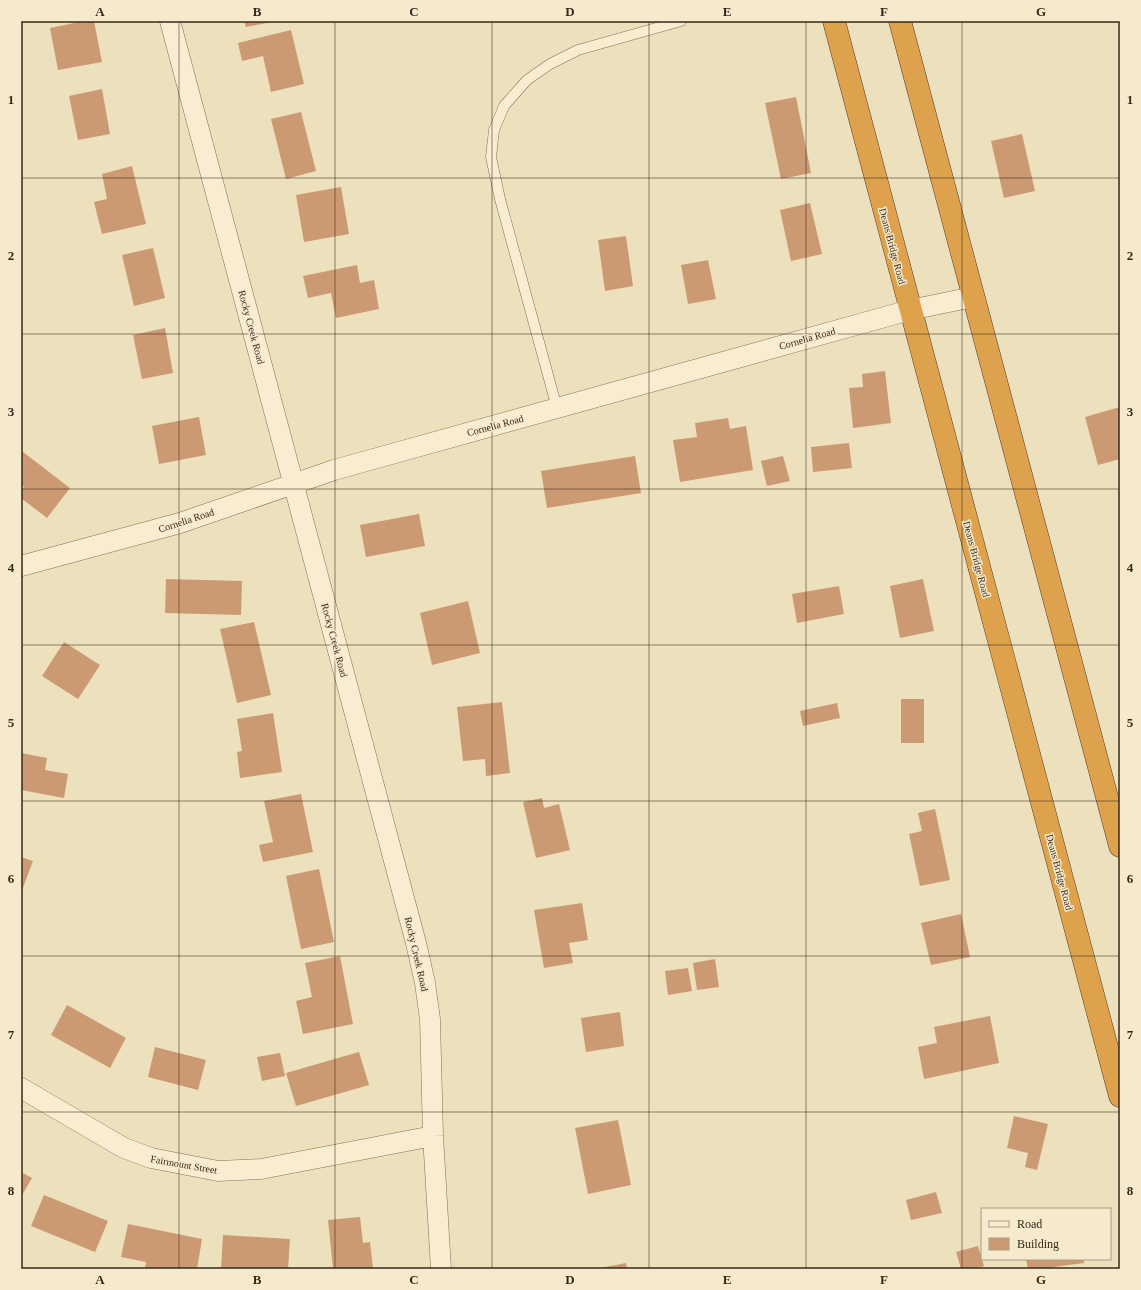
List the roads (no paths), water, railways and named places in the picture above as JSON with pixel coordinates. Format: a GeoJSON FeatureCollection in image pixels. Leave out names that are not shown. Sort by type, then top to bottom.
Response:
{"type":"FeatureCollection","features":[{"type":"Feature","properties":{"kind":"highway","name":"Deans Bridge Road"},"geometry":{"type":"LineString","coordinates":[[834,21],[1120,1096]]}},
{"type":"Feature","properties":{"kind":"highway"},"geometry":{"type":"LineString","coordinates":[[900,21],[973,297],[1114,797],[1120,846]]}},
{"type":"Feature","properties":{"kind":"street","name":"Rocky Creek Road"},"geometry":{"type":"LineString","coordinates":[[170,21],[414,935],[425,983],[430,1019],[433,1136],[441,1269]]}},
{"type":"Feature","properties":{"kind":"street","name":"Cornelia Road"},"geometry":{"type":"LineString","coordinates":[[21,566],[180,523],[334,470],[910,310],[973,297]]}},
{"type":"Feature","properties":{"kind":"street","name":"Fairmount Street"},"geometry":{"type":"LineString","coordinates":[[21,1088],[124,1148],[151,1158],[218,1171],[261,1170],[433,1136]]}},
{"type":"Feature","properties":{"kind":"lane"},"geometry":{"type":"LineString","coordinates":[[557,408],[500,199],[492,156],[494,130],[504,106],[527,80],[550,64],[578,50],[681,21]]}}]}
